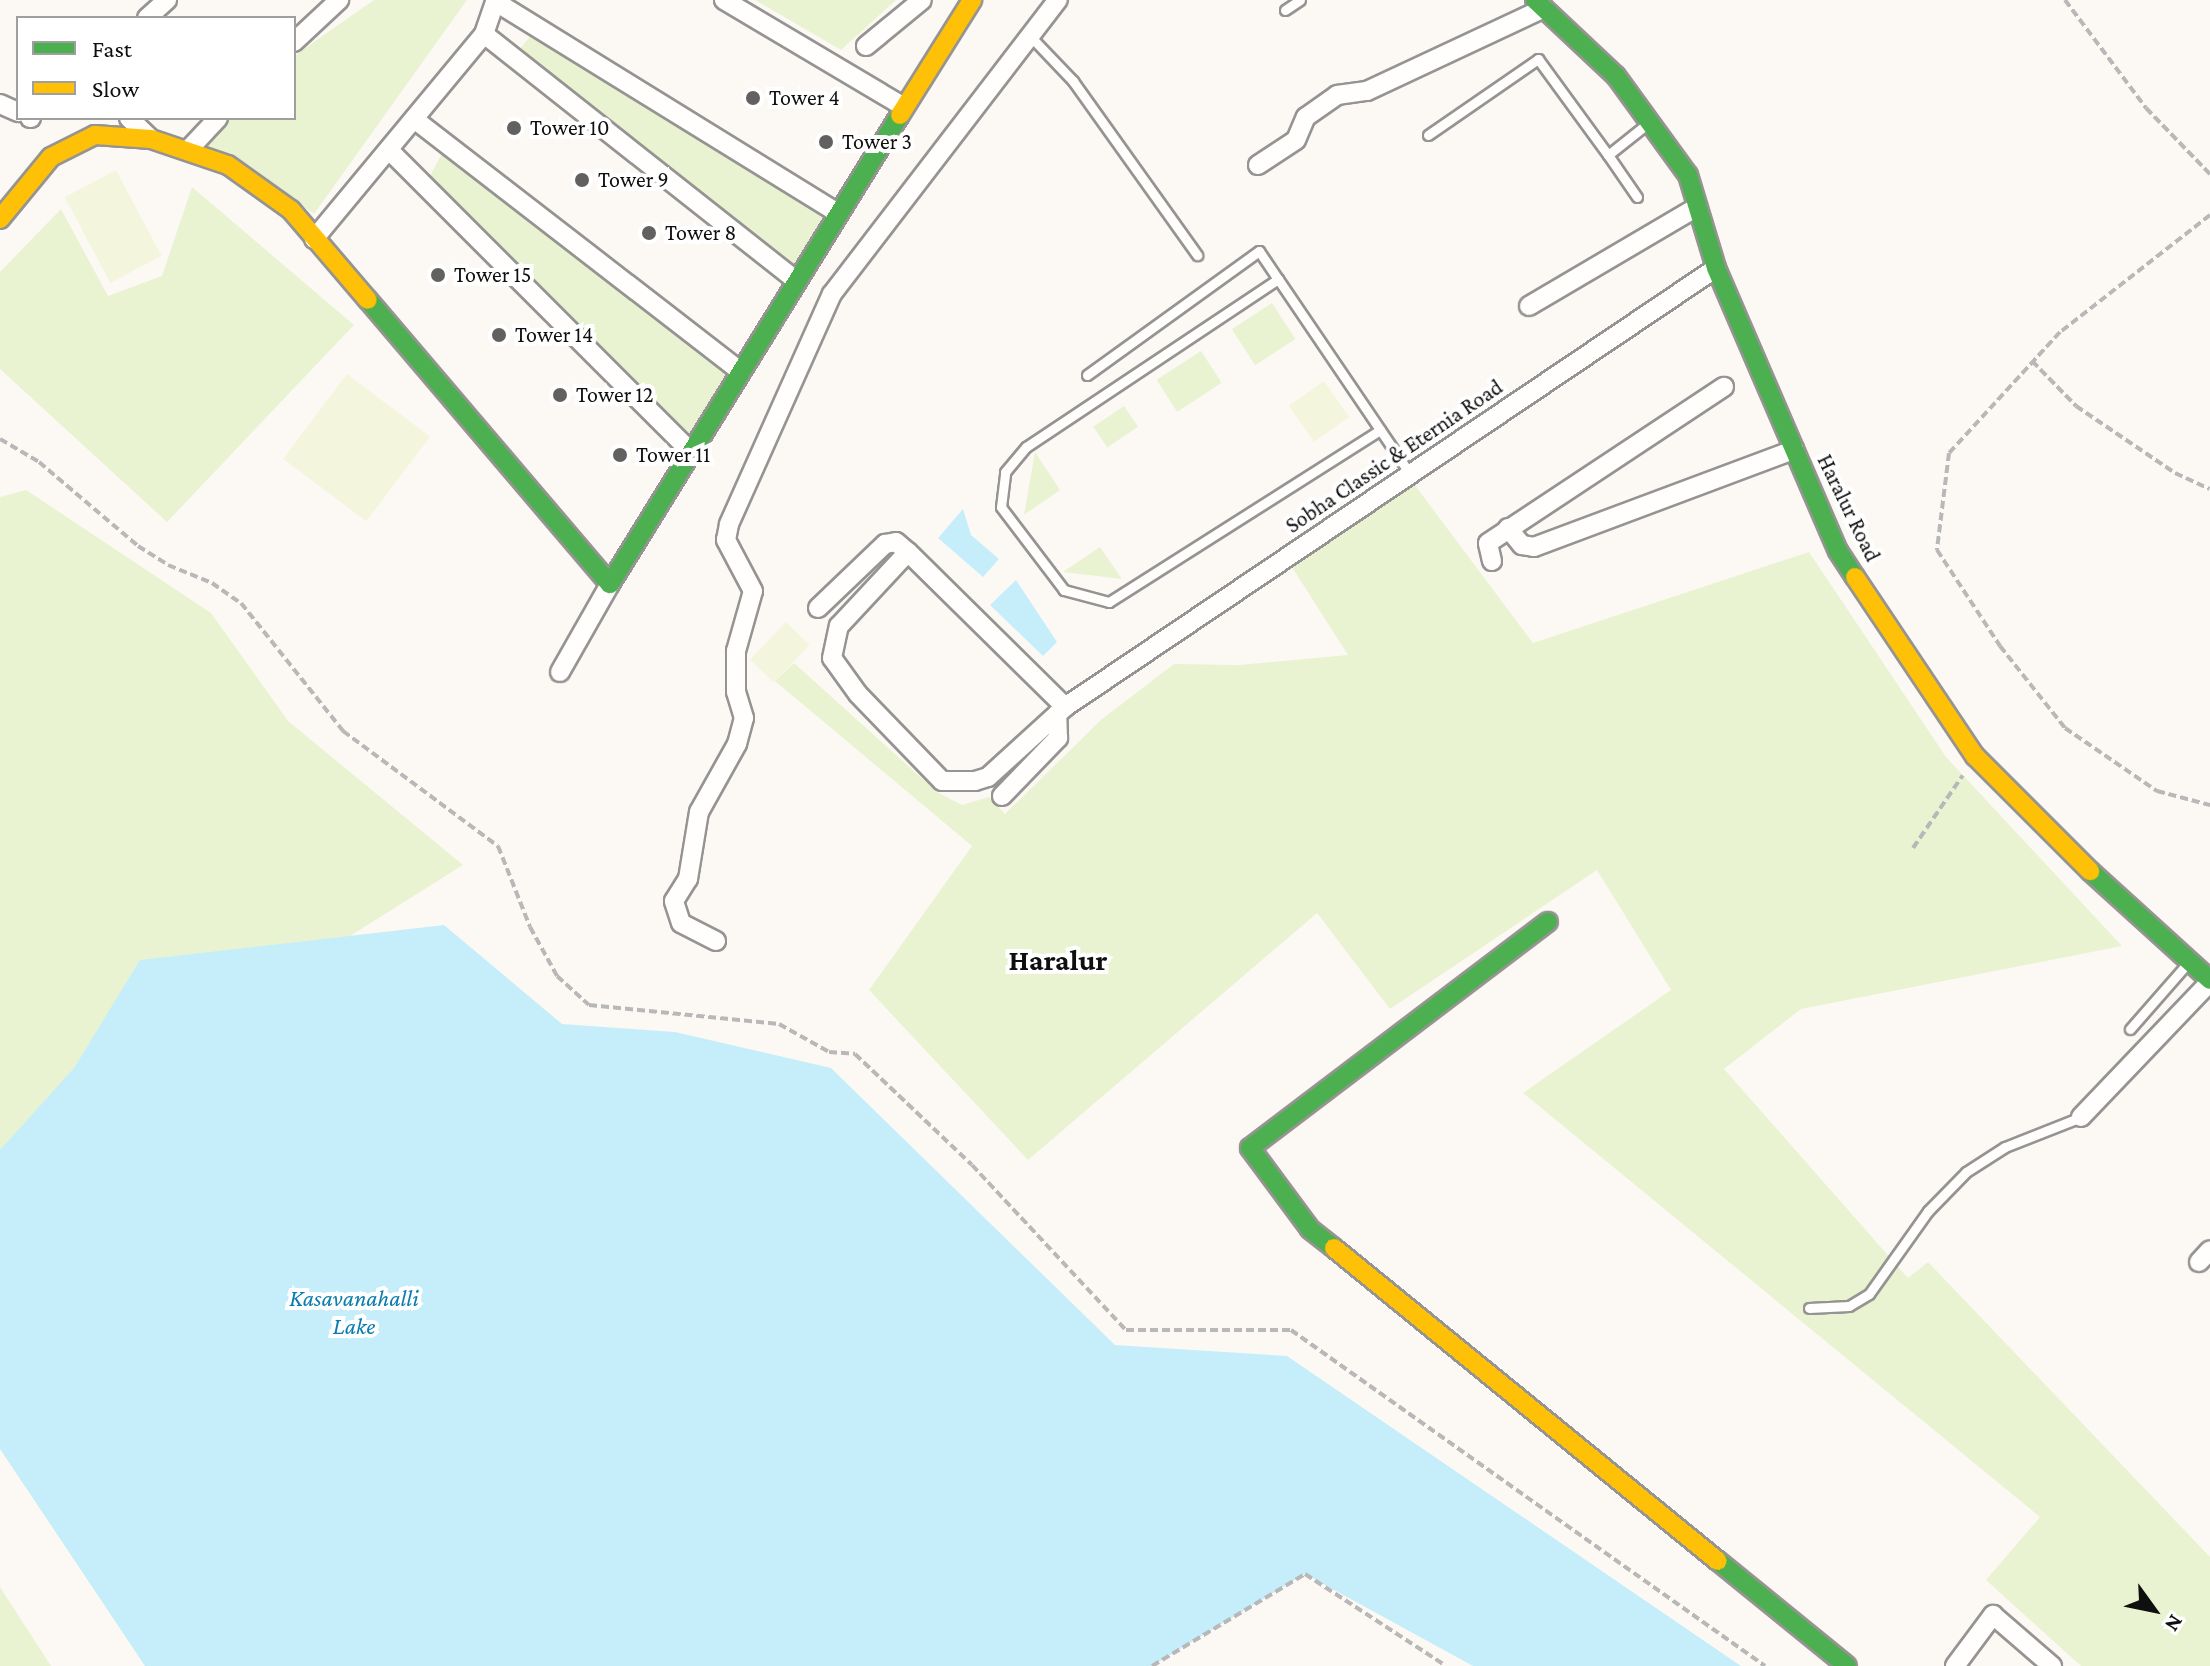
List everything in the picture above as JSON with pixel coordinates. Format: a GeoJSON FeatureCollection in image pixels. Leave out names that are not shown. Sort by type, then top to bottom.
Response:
{"type":"FeatureCollection","features":[{"type":"Feature","properties":{"kind":"street"},"geometry":{"type":"LineString","coordinates":[[149,16],[167,0]]}},
{"type":"Feature","properties":{"kind":"street"},"geometry":{"type":"LineString","coordinates":[[296,40],[339,0]]}},
{"type":"Feature","properties":{"kind":"street"},"geometry":{"type":"LineString","coordinates":[[724,0],[904,107]]}},
{"type":"Feature","properties":{"kind":"street"},"geometry":{"type":"LineString","coordinates":[[866,46],[922,0]]}},
{"type":"Feature","properties":{"kind":"street"},"geometry":{"type":"LineString","coordinates":[[560,672],[795,280],[972,0]]}},
{"type":"Feature","properties":{"kind":"street"},"geometry":{"type":"LineString","coordinates":[[716,941],[681,923],[674,901],[688,879],[699,812],[737,744],[744,718],[736,692],[736,651],[753,591],[726,540],[729,524],[832,294],[1058,0]]}},
{"type":"Feature","properties":{"kind":"street"},"geometry":{"type":"LineString","coordinates":[[314,239],[484,34],[496,1],[837,213]]}},
{"type":"Feature","properties":{"kind":"street"},"geometry":{"type":"LineString","coordinates":[[1258,165],[1296,140],[1306,117],[1337,95],[1367,91],[1539,4]]}},
{"type":"Feature","properties":{"kind":"street","name":"Haralur Road"},"geometry":{"type":"LineString","coordinates":[[1539,4],[1616,76],[1653,120],[1688,175],[1716,268],[1838,551],[1975,756],[2210,981]]}},
{"type":"Feature","properties":{"kind":"street"},"geometry":{"type":"LineString","coordinates":[[484,34],[795,280]]}},
{"type":"Feature","properties":{"kind":"street"},"geometry":{"type":"LineString","coordinates":[[414,119],[741,372]]}},
{"type":"Feature","properties":{"kind":"street"},"geometry":{"type":"LineString","coordinates":[[131,120],[151,139]]}},
{"type":"Feature","properties":{"kind":"street"},"geometry":{"type":"LineString","coordinates":[[190,148],[216,120]]}},
{"type":"Feature","properties":{"kind":"street"},"geometry":{"type":"LineString","coordinates":[[0,219],[51,157],[95,135],[151,139],[190,148],[228,165],[270,193],[314,239],[610,584]]}},
{"type":"Feature","properties":{"kind":"street"},"geometry":{"type":"LineString","coordinates":[[390,151],[692,453]]}},
{"type":"Feature","properties":{"kind":"street"},"geometry":{"type":"LineString","coordinates":[[1529,306],[1697,207]]}},
{"type":"Feature","properties":{"kind":"street","name":"Sobha Classic & Eternia Road"},"geometry":{"type":"LineString","coordinates":[[908,552],[834,637],[832,658],[858,694],[942,781],[953,784],[988,777],[1061,710],[1716,268]]}},
{"type":"Feature","properties":{"kind":"street"},"geometry":{"type":"LineString","coordinates":[[1492,561],[1485,546],[1508,528],[1724,387]]}},
{"type":"Feature","properties":{"kind":"street"},"geometry":{"type":"LineString","coordinates":[[1508,528],[1522,545],[1534,547],[1794,450]]}},
{"type":"Feature","properties":{"kind":"street"},"geometry":{"type":"LineString","coordinates":[[818,608],[885,544],[896,542],[908,552],[1061,710],[1058,738],[1002,796]]}},
{"type":"Feature","properties":{"kind":"street"},"geometry":{"type":"LineString","coordinates":[[1548,922],[1250,1148],[1310,1229],[1847,1666]]}},
{"type":"Feature","properties":{"kind":"street"},"geometry":{"type":"LineString","coordinates":[[2081,1117],[2210,981]]}},
{"type":"Feature","properties":{"kind":"street"},"geometry":{"type":"LineString","coordinates":[[1955,1666],[1993,1615],[2052,1666]]}},
{"type":"Feature","properties":{"kind":"lane"},"geometry":{"type":"LineString","coordinates":[[1285,10],[1300,0]]}},
{"type":"Feature","properties":{"kind":"lane"},"geometry":{"type":"LineString","coordinates":[[1031,37],[1073,81],[1197,255]]}},
{"type":"Feature","properties":{"kind":"lane"},"geometry":{"type":"LineString","coordinates":[[1428,135],[1538,59],[1637,197]]}},
{"type":"Feature","properties":{"kind":"lane"},"geometry":{"type":"LineString","coordinates":[[1608,155],[1653,120]]}},
{"type":"Feature","properties":{"kind":"lane"},"geometry":{"type":"LineString","coordinates":[[1087,375],[1259,251],[1410,474]]}},
{"type":"Feature","properties":{"kind":"lane"},"geometry":{"type":"LineString","coordinates":[[1278,279],[1026,447],[1005,472],[1001,507],[1064,590],[1109,602],[1380,430]]}},
{"type":"Feature","properties":{"kind":"lane"},"geometry":{"type":"LineString","coordinates":[[2130,1029],[2189,962]]}},
{"type":"Feature","properties":{"kind":"lane"},"geometry":{"type":"LineString","coordinates":[[1809,1308],[1849,1306],[1869,1294],[1928,1211],[1966,1172],[2005,1147],[2081,1117]]}},
{"type":"Feature","properties":{"kind":"path"},"geometry":{"type":"LineString","coordinates":[[2065,0],[2146,108],[2210,174]]}},
{"type":"Feature","properties":{"kind":"path"},"geometry":{"type":"LineString","coordinates":[[2210,215],[2060,332],[1949,453],[1937,550],[2000,646],[2065,728],[2157,791],[2210,805]]}},
{"type":"Feature","properties":{"kind":"path"},"geometry":{"type":"LineString","coordinates":[[2032,361],[2076,406],[2175,473],[2210,489]]}},
{"type":"Feature","properties":{"kind":"path"},"geometry":{"type":"LineString","coordinates":[[0,439],[39,462],[138,546],[168,565],[212,583],[241,603],[343,731],[498,846],[530,927],[550,964],[589,1005],[779,1024],[829,1052],[855,1054],[972,1165],[1126,1330],[1291,1330],[1765,1666]]}},
{"type":"Feature","properties":{"kind":"path"},"geometry":{"type":"LineString","coordinates":[[1913,848],[1975,756]]}},
{"type":"Feature","properties":{"kind":"path"},"geometry":{"type":"LineString","coordinates":[[1152,1666],[1305,1574],[1446,1666]]}},
{"type":"Feature","properties":{"kind":"green space"},"geometry":{"type":"Polygon","coordinates":[[[374,0],[467,0],[314,214],[252,169],[200,150],[229,120],[296,120],[296,55],[374,0]]]}},
{"type":"Feature","properties":{"kind":"green space"},"geometry":{"type":"Polygon","coordinates":[[[755,0],[896,0],[841,50],[755,0]]]}},
{"type":"Feature","properties":{"kind":"green space"},"geometry":{"type":"Polygon","coordinates":[[[536,29],[831,213],[792,275],[515,55],[536,29]]]}},
{"type":"Feature","properties":{"kind":"green space"},"geometry":{"type":"Polygon","coordinates":[[[445,148],[735,371],[691,442],[426,183],[445,148]]]}},
{"type":"Feature","properties":{"kind":"green space"},"geometry":{"type":"Polygon","coordinates":[[[116,170],[162,256],[110,283],[65,197],[116,170]]]}},
{"type":"Feature","properties":{"kind":"green space"},"geometry":{"type":"Polygon","coordinates":[[[192,187],[354,325],[167,522],[0,369],[0,272],[61,209],[108,296],[162,276],[192,187]]]}},
{"type":"Feature","properties":{"kind":"green space"},"geometry":{"type":"Polygon","coordinates":[[[1272,303],[1295,339],[1255,365],[1232,329],[1272,303]]]}},
{"type":"Feature","properties":{"kind":"green space"},"geometry":{"type":"Polygon","coordinates":[[[1201,351],[1222,383],[1177,412],[1157,380],[1201,351]]]}},
{"type":"Feature","properties":{"kind":"green space"},"geometry":{"type":"Polygon","coordinates":[[[347,374],[430,437],[366,521],[283,459],[347,374]]]}},
{"type":"Feature","properties":{"kind":"green space"},"geometry":{"type":"Polygon","coordinates":[[[1324,381],[1349,417],[1314,442],[1289,406],[1324,381]]]}},
{"type":"Feature","properties":{"kind":"green space"},"geometry":{"type":"Polygon","coordinates":[[[1124,406],[1138,427],[1107,447],[1093,427],[1124,406]]]}},
{"type":"Feature","properties":{"kind":"green space"},"geometry":{"type":"Polygon","coordinates":[[[1035,452],[1060,490],[1024,515],[1035,452]]]}},
{"type":"Feature","properties":{"kind":"green space"},"geometry":{"type":"Polygon","coordinates":[[[1414,484],[1533,643],[1809,552],[1946,757],[2122,946],[1801,1009],[1724,1069],[1908,1278],[1928,1262],[2210,1557],[2210,1666],[2081,1666],[1986,1580],[2040,1517],[1523,1093],[1671,990],[1597,870],[1390,1009],[1317,913],[1028,1160],[869,990],[972,846],[775,681],[794,663],[937,792],[962,805],[989,797],[1005,814],[1102,719],[1174,664],[1239,665],[1348,655],[1290,564],[1414,484]]]}},
{"type":"Feature","properties":{"kind":"green space"},"geometry":{"type":"Polygon","coordinates":[[[26,490],[211,613],[288,721],[463,865],[0,1156],[0,497],[26,490]]]}},
{"type":"Feature","properties":{"kind":"green space"},"geometry":{"type":"Polygon","coordinates":[[[1100,547],[1122,579],[1063,572],[1100,547]]]}},
{"type":"Feature","properties":{"kind":"green space"},"geometry":{"type":"Polygon","coordinates":[[[786,622],[810,645],[774,682],[750,659],[786,622]]]}},
{"type":"Feature","properties":{"kind":"green space"},"geometry":{"type":"Polygon","coordinates":[[[0,1587],[51,1666],[0,1666],[0,1587]]]}},
{"type":"Feature","properties":{"kind":"water"},"geometry":{"type":"Polygon","coordinates":[[[963,509],[971,535],[999,559],[983,577],[938,538],[963,509]]]}},
{"type":"Feature","properties":{"kind":"water"},"geometry":{"type":"Polygon","coordinates":[[[1016,580],[1057,642],[1043,656],[990,605],[1016,580]]]}},
{"type":"Feature","properties":{"kind":"water","name":"Kasavanahalli Lake"},"geometry":{"type":"Polygon","coordinates":[[[444,925],[562,1024],[675,1032],[831,1068],[1115,1345],[1287,1356],[1741,1666],[1473,1666],[1305,1574],[1152,1666],[145,1666],[0,1449],[0,1150],[74,1068],[140,960],[444,925]]]}},
{"type":"Feature","properties":{"kind":"traffic: fast"},"geometry":{"type":"LineString","coordinates":[[1535,0],[1616,76],[1688,175],[1716,268],[1838,551],[1855,577]]}},
{"type":"Feature","properties":{"kind":"traffic: fast"},"geometry":{"type":"LineString","coordinates":[[368,300],[610,584],[900,115]]}},
{"type":"Feature","properties":{"kind":"traffic: fast"},"geometry":{"type":"LineString","coordinates":[[2090,871],[2210,980]]}},
{"type":"Feature","properties":{"kind":"traffic: fast"},"geometry":{"type":"LineString","coordinates":[[1334,1248],[1310,1229],[1250,1148],[1548,922]]}},
{"type":"Feature","properties":{"kind":"traffic: fast"},"geometry":{"type":"LineString","coordinates":[[1718,1561],[1847,1666]]}},
{"type":"Feature","properties":{"kind":"traffic: slow"},"geometry":{"type":"LineString","coordinates":[[900,115],[972,0]]}},
{"type":"Feature","properties":{"kind":"traffic: slow"},"geometry":{"type":"LineString","coordinates":[[0,219],[51,157],[95,135],[151,139],[228,165],[291,210],[368,300]]}},
{"type":"Feature","properties":{"kind":"traffic: slow"},"geometry":{"type":"LineString","coordinates":[[1855,577],[1975,756],[2090,871]]}},
{"type":"Feature","properties":{"kind":"traffic: slow"},"geometry":{"type":"LineString","coordinates":[[1334,1248],[1718,1561]]}},
{"type":"Feature","properties":{"kind":"place","name":"Tower 4"},"geometry":{"type":"Point","coordinates":[753,98]}},
{"type":"Feature","properties":{"kind":"place","name":"Tower 10"},"geometry":{"type":"Point","coordinates":[514,128]}},
{"type":"Feature","properties":{"kind":"place","name":"Tower 3"},"geometry":{"type":"Point","coordinates":[826,142]}},
{"type":"Feature","properties":{"kind":"place","name":"Tower 9"},"geometry":{"type":"Point","coordinates":[582,180]}},
{"type":"Feature","properties":{"kind":"place","name":"Tower 8"},"geometry":{"type":"Point","coordinates":[649,233]}},
{"type":"Feature","properties":{"kind":"place","name":"Tower 15"},"geometry":{"type":"Point","coordinates":[438,275]}},
{"type":"Feature","properties":{"kind":"place","name":"Tower 14"},"geometry":{"type":"Point","coordinates":[499,335]}},
{"type":"Feature","properties":{"kind":"place","name":"Tower 12"},"geometry":{"type":"Point","coordinates":[560,395]}},
{"type":"Feature","properties":{"kind":"place","name":"Tower 11"},"geometry":{"type":"Point","coordinates":[620,455]}},
{"type":"Feature","properties":{"kind":"district","name":"Haralur"},"geometry":{"type":"Point","coordinates":[1058,960]}}]}
